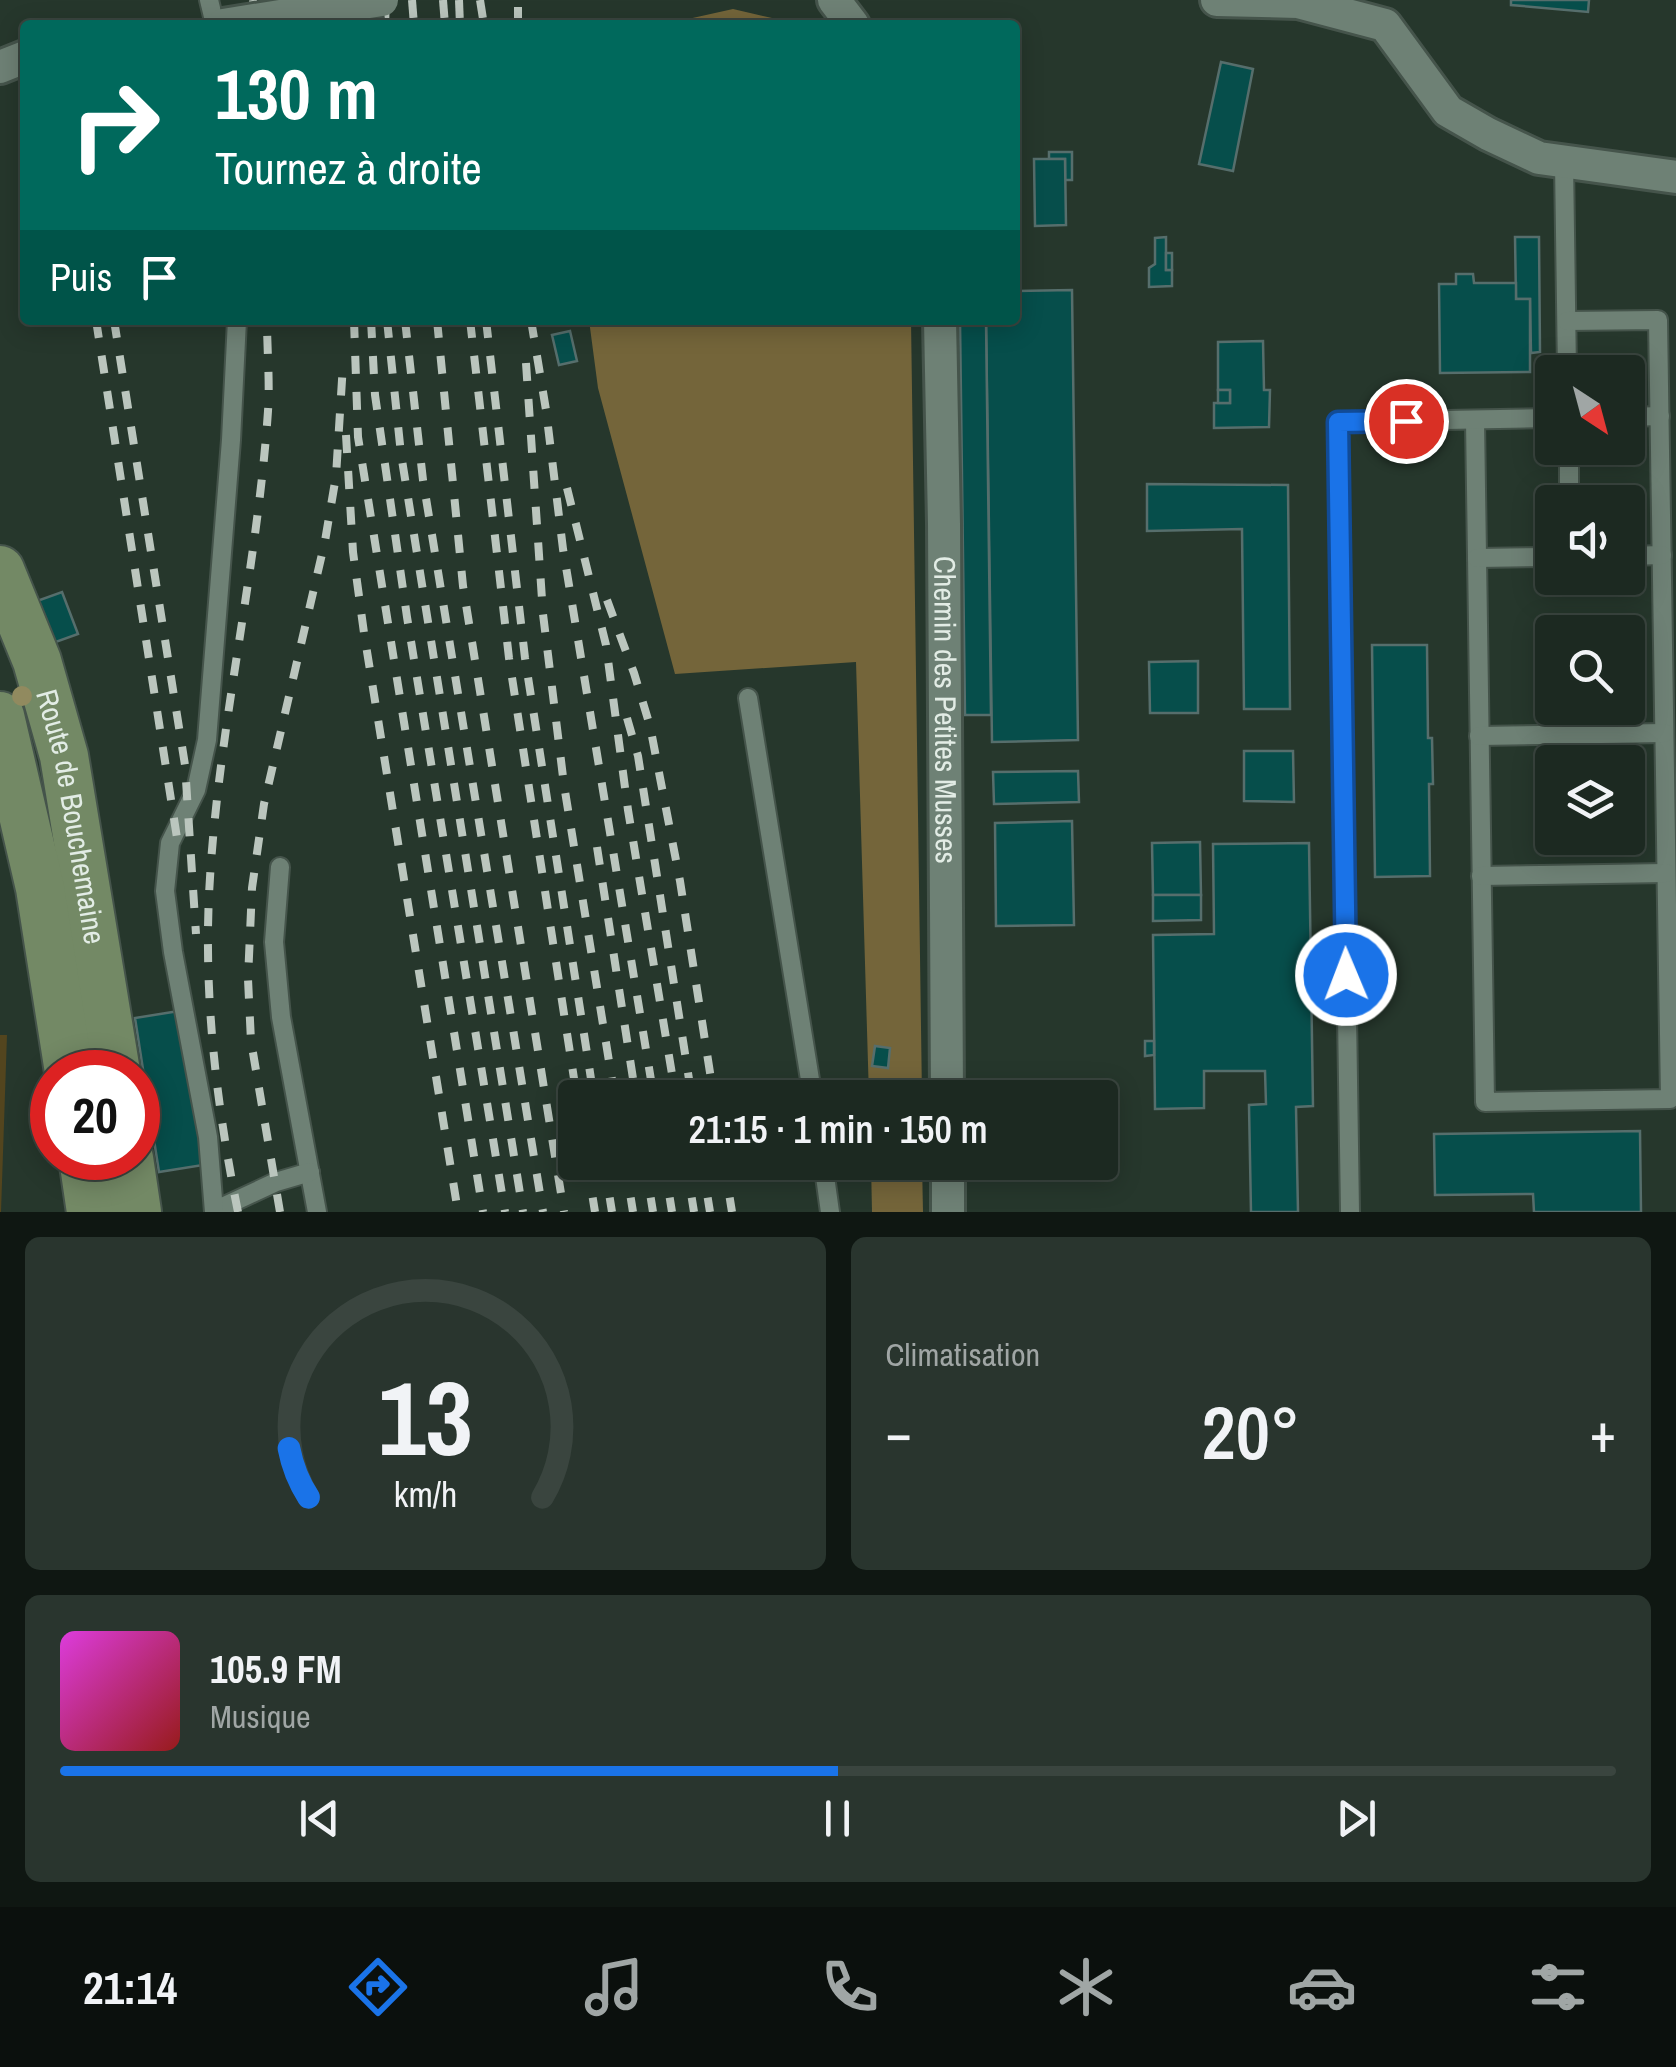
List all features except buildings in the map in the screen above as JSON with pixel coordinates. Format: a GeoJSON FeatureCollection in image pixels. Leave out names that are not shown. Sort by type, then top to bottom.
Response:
{"type":"FeatureCollection","features":[{"type":"Feature","properties":{"kind":"street"},"geometry":{"type":"LineString","coordinates":[[252,20],[382,0]]}},
{"type":"Feature","properties":{"kind":"street"},"geometry":{"type":"LineString","coordinates":[[834,0],[849,20]]}},
{"type":"Feature","properties":{"kind":"street"},"geometry":{"type":"LineString","coordinates":[[1217,0],[1298,2],[1386,12],[1448,111],[1538,158],[1676,177]]}},
{"type":"Feature","properties":{"kind":"street","name":"Chemin des Petites Musses"},"geometry":{"type":"LineString","coordinates":[[940,325],[948,1080]]}},
{"type":"Feature","properties":{"kind":"street","name":"Route de Bouchemaine"},"geometry":{"type":"LineString","coordinates":[[0,570],[37,661],[64,756],[112,1050]]}},
{"type":"Feature","properties":{"kind":"street","name":"Route de Bouchemaine"},"geometry":{"type":"LineString","coordinates":[[0,716],[40,888],[66,1050]]}},
{"type":"Feature","properties":{"kind":"street"},"geometry":{"type":"LineString","coordinates":[[86,1180],[91,1212]]}},
{"type":"Feature","properties":{"kind":"street"},"geometry":{"type":"LineString","coordinates":[[132,1180],[137,1212]]}},
{"type":"Feature","properties":{"kind":"street"},"geometry":{"type":"LineString","coordinates":[[948,1180],[948,1212]]}},
{"type":"Feature","properties":{"kind":"lane"},"geometry":{"type":"LineString","coordinates":[[1564,162],[1568,355]]}},
{"type":"Feature","properties":{"kind":"lane"},"geometry":{"type":"LineString","coordinates":[[1474,420],[1485,1102],[1670,1099],[1658,320],[1567,321]]}},
{"type":"Feature","properties":{"kind":"lane"},"geometry":{"type":"LineString","coordinates":[[237,325],[232,440],[207,740],[202,772],[170,843],[165,874],[173,952],[208,1138],[214,1211],[276,1182],[310,1172]]}},
{"type":"Feature","properties":{"kind":"lane"},"geometry":{"type":"LineString","coordinates":[[1645,416],[1660,416]]}},
{"type":"Feature","properties":{"kind":"lane"},"geometry":{"type":"LineString","coordinates":[[1350,1212],[1338,422],[1535,418]]}},
{"type":"Feature","properties":{"kind":"lane"},"geometry":{"type":"LineString","coordinates":[[1645,556],[1662,555]]}},
{"type":"Feature","properties":{"kind":"lane"},"geometry":{"type":"LineString","coordinates":[[1477,558],[1535,557]]}},
{"type":"Feature","properties":{"kind":"lane"},"geometry":{"type":"LineString","coordinates":[[748,698],[810,1080]]}},
{"type":"Feature","properties":{"kind":"lane"},"geometry":{"type":"LineString","coordinates":[[1479,736],[1664,733]]}},
{"type":"Feature","properties":{"kind":"lane"},"geometry":{"type":"LineString","coordinates":[[280,866],[274,942],[281,1016],[317,1212]]}},
{"type":"Feature","properties":{"kind":"lane"},"geometry":{"type":"LineString","coordinates":[[1482,876],[1666,873]]}},
{"type":"Feature","properties":{"kind":"lane"},"geometry":{"type":"LineString","coordinates":[[826,1180],[830,1212]]}},
{"type":"Feature","properties":{"kind":"shaded area"},"geometry":{"type":"Polygon","coordinates":[[[733,9],[774,20],[684,20],[733,9]]]}},
{"type":"Feature","properties":{"kind":"shaded area"},"geometry":{"type":"Polygon","coordinates":[[[590,325],[911,325],[922,1080],[868,1080],[856,662],[675,674],[598,388],[590,325]]]}},
{"type":"Feature","properties":{"kind":"shaded area"},"geometry":{"type":"Polygon","coordinates":[[[0,1035],[7,1035],[1,1212],[0,1212],[0,1035]]]}},
{"type":"Feature","properties":{"kind":"shaded area"},"geometry":{"type":"Polygon","coordinates":[[[871,1180],[922,1180],[923,1212],[872,1212],[871,1180]]]}},
{"type":"Feature","properties":{"kind":"railway"},"geometry":{"type":"LineString","coordinates":[[253,0],[255,20]]}},
{"type":"Feature","properties":{"kind":"railway"},"geometry":{"type":"LineString","coordinates":[[326,0],[331,20]]}},
{"type":"Feature","properties":{"kind":"railway"},"geometry":{"type":"LineString","coordinates":[[367,20],[369,0]]}},
{"type":"Feature","properties":{"kind":"railway"},"geometry":{"type":"LineString","coordinates":[[385,20],[386,0]]}},
{"type":"Feature","properties":{"kind":"railway"},"geometry":{"type":"LineString","coordinates":[[412,0],[414,20]]}},
{"type":"Feature","properties":{"kind":"railway"},"geometry":{"type":"LineString","coordinates":[[443,0],[445,20]]}},
{"type":"Feature","properties":{"kind":"railway"},"geometry":{"type":"LineString","coordinates":[[459,0],[460,20]]}},
{"type":"Feature","properties":{"kind":"railway"},"geometry":{"type":"LineString","coordinates":[[480,0],[483,20]]}},
{"type":"Feature","properties":{"kind":"railway"},"geometry":{"type":"LineString","coordinates":[[518,0],[518,20]]}},
{"type":"Feature","properties":{"kind":"railway"},"geometry":{"type":"LineString","coordinates":[[97,325],[177,838]]}},
{"type":"Feature","properties":{"kind":"railway"},"geometry":{"type":"LineString","coordinates":[[115,325],[185,765],[196,934]]}},
{"type":"Feature","properties":{"kind":"railway"},"geometry":{"type":"LineString","coordinates":[[238,1212],[214,1054],[208,975],[209,895],[220,773],[263,472],[269,400],[267,325]]}},
{"type":"Feature","properties":{"kind":"railway"},"geometry":{"type":"LineString","coordinates":[[354,325],[358,437],[483,1212]]}},
{"type":"Feature","properties":{"kind":"railway"},"geometry":{"type":"LineString","coordinates":[[371,325],[375,395],[407,617],[505,1212]]}},
{"type":"Feature","properties":{"kind":"railway"},"geometry":{"type":"LineString","coordinates":[[388,325],[401,454],[523,1212]]}},
{"type":"Feature","properties":{"kind":"railway"},"geometry":{"type":"LineString","coordinates":[[406,325],[423,480],[543,1212]]}},
{"type":"Feature","properties":{"kind":"railway"},"geometry":{"type":"LineString","coordinates":[[437,325],[463,586],[564,1212]]}},
{"type":"Feature","properties":{"kind":"railway"},"geometry":{"type":"LineString","coordinates":[[471,325],[509,658],[574,1080]]}},
{"type":"Feature","properties":{"kind":"railway"},"geometry":{"type":"LineString","coordinates":[[487,325],[525,658],[591,1080]]}},
{"type":"Feature","properties":{"kind":"railway"},"geometry":{"type":"LineString","coordinates":[[532,325],[563,549],[651,1080]]}},
{"type":"Feature","properties":{"kind":"railway"},"geometry":{"type":"LineString","coordinates":[[526,363],[543,614],[564,785],[612,1080]]}},
{"type":"Feature","properties":{"kind":"railway"},"geometry":{"type":"LineString","coordinates":[[280,1212],[251,1041],[248,979],[252,888],[264,804],[325,541],[336,476],[343,364]]}},
{"type":"Feature","properties":{"kind":"railway"},"geometry":{"type":"LineString","coordinates":[[346,435],[353,552],[364,633],[458,1212]]}},
{"type":"Feature","properties":{"kind":"railway"},"geometry":{"type":"LineString","coordinates":[[567,488],[606,645],[628,810],[673,1080]]}},
{"type":"Feature","properties":{"kind":"railway"},"geometry":{"type":"LineString","coordinates":[[607,600],[650,726],[680,881],[711,1080]]}},
{"type":"Feature","properties":{"kind":"railway"},"geometry":{"type":"LineString","coordinates":[[627,718],[638,756],[689,1080]]}},
{"type":"Feature","properties":{"kind":"railway"},"geometry":{"type":"LineString","coordinates":[[597,847],[633,1080]]}},
{"type":"Feature","properties":{"kind":"railway"},"geometry":{"type":"LineString","coordinates":[[590,1180],[595,1212]]}},
{"type":"Feature","properties":{"kind":"railway"},"geometry":{"type":"LineString","coordinates":[[607,1180],[612,1212]]}},
{"type":"Feature","properties":{"kind":"railway"},"geometry":{"type":"LineString","coordinates":[[628,1180],[633,1212]]}},
{"type":"Feature","properties":{"kind":"railway"},"geometry":{"type":"LineString","coordinates":[[648,1180],[653,1212]]}},
{"type":"Feature","properties":{"kind":"railway"},"geometry":{"type":"LineString","coordinates":[[667,1180],[672,1212]]}},
{"type":"Feature","properties":{"kind":"railway"},"geometry":{"type":"LineString","coordinates":[[689,1180],[694,1212]]}},
{"type":"Feature","properties":{"kind":"railway"},"geometry":{"type":"LineString","coordinates":[[705,1180],[710,1212]]}},
{"type":"Feature","properties":{"kind":"railway"},"geometry":{"type":"LineString","coordinates":[[727,1180],[732,1212]]}},
{"type":"Feature","properties":{"kind":"route"},"geometry":{"type":"LineString","coordinates":[[1346,975],[1338,422],[1406,421]]}}]}
